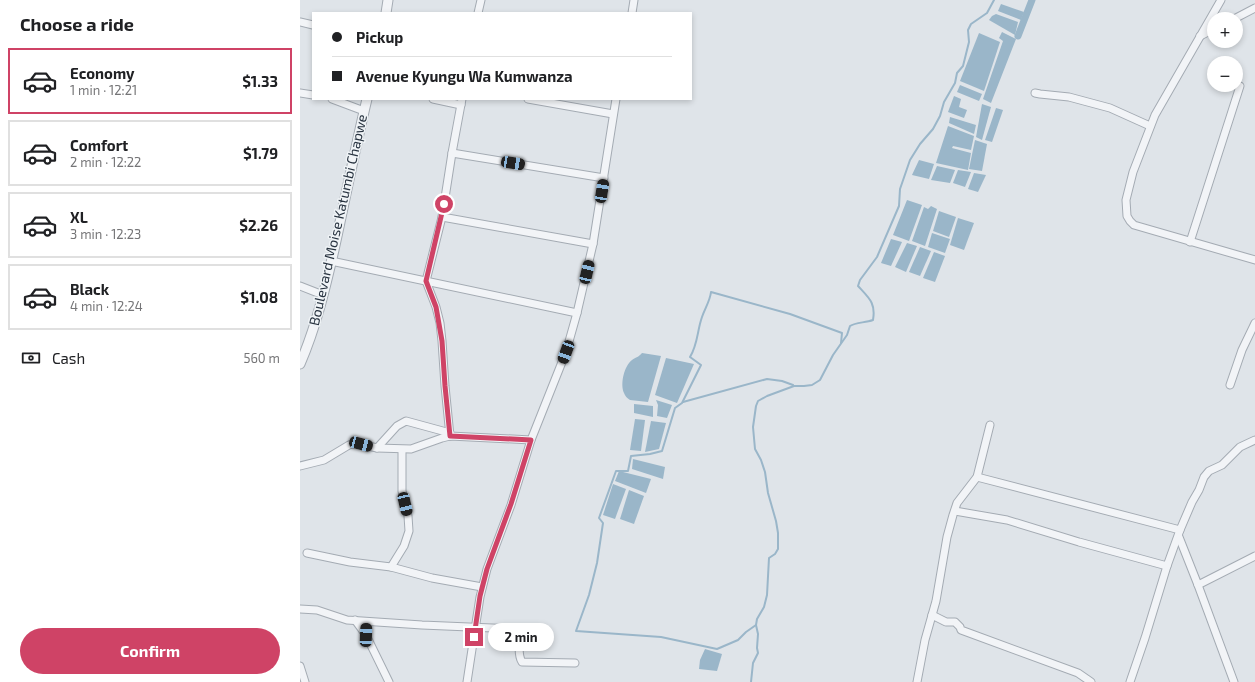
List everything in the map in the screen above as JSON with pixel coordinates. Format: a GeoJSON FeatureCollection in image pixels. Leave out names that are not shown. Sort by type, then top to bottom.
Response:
{"type":"FeatureCollection","features":[{"type":"Feature","properties":{"kind":"street"},"geometry":{"type":"LineString","coordinates":[[386,12],[388,0]]}},
{"type":"Feature","properties":{"kind":"street"},"geometry":{"type":"LineString","coordinates":[[478,12],[481,0]]}},
{"type":"Feature","properties":{"kind":"street"},"geometry":{"type":"LineString","coordinates":[[632,12],[634,0]]}},
{"type":"Feature","properties":{"kind":"street"},"geometry":{"type":"LineString","coordinates":[[1221,0],[1150,126],[1133,172],[1126,200],[1128,216],[1134,225],[1255,260]]}},
{"type":"Feature","properties":{"kind":"street"},"geometry":{"type":"LineString","coordinates":[[1243,14],[1255,8]]}},
{"type":"Feature","properties":{"kind":"street"},"geometry":{"type":"LineString","coordinates":[[300,22],[312,25]]}},
{"type":"Feature","properties":{"kind":"street"},"geometry":{"type":"LineString","coordinates":[[1200,36],[1207,32]]}},
{"type":"Feature","properties":{"kind":"street"},"geometry":{"type":"LineString","coordinates":[[1190,242],[1238,92]]}},
{"type":"Feature","properties":{"kind":"street"},"geometry":{"type":"LineString","coordinates":[[300,93],[312,95]]}},
{"type":"Feature","properties":{"kind":"street"},"geometry":{"type":"LineString","coordinates":[[1035,93],[1069,97],[1110,108],[1150,126]]}},
{"type":"Feature","properties":{"kind":"street"},"geometry":{"type":"LineString","coordinates":[[335,100],[364,111]]}},
{"type":"Feature","properties":{"kind":"street","name":"Boulevard Moise Katumbi Chapwe"},"geometry":{"type":"LineString","coordinates":[[300,364],[312,333],[323,295],[366,100]]}},
{"type":"Feature","properties":{"kind":"street"},"geometry":{"type":"LineString","coordinates":[[443,100],[462,102],[442,217],[426,281],[436,307],[441,329],[450,435]]}},
{"type":"Feature","properties":{"kind":"street"},"geometry":{"type":"LineString","coordinates":[[534,100],[613,114]]}},
{"type":"Feature","properties":{"kind":"street"},"geometry":{"type":"LineString","coordinates":[[467,682],[474,647],[475,628],[482,588],[487,569],[511,504],[531,440],[566,352],[577,313],[593,244],[616,100]]}},
{"type":"Feature","properties":{"kind":"street"},"geometry":{"type":"LineString","coordinates":[[452,153],[604,178]]}},
{"type":"Feature","properties":{"kind":"street"},"geometry":{"type":"LineString","coordinates":[[442,217],[593,244]]}},
{"type":"Feature","properties":{"kind":"street"},"geometry":{"type":"LineString","coordinates":[[331,262],[577,313]]}},
{"type":"Feature","properties":{"kind":"street"},"geometry":{"type":"LineString","coordinates":[[300,286],[323,295]]}},
{"type":"Feature","properties":{"kind":"street"},"geometry":{"type":"LineString","coordinates":[[1230,385],[1242,350],[1255,323]]}},
{"type":"Feature","properties":{"kind":"street"},"geometry":{"type":"LineString","coordinates":[[377,448],[397,426],[406,421],[450,435],[531,440]]}},
{"type":"Feature","properties":{"kind":"street"},"geometry":{"type":"LineString","coordinates":[[917,682],[925,640],[936,602],[947,537],[957,503],[977,477],[990,425]]}},
{"type":"Feature","properties":{"kind":"street"},"geometry":{"type":"LineString","coordinates":[[300,466],[324,460],[355,443],[377,448],[402,450],[411,449],[450,435]]}},
{"type":"Feature","properties":{"kind":"street"},"geometry":{"type":"LineString","coordinates":[[1130,682],[1167,566],[1192,502],[1204,477],[1209,471],[1222,465],[1240,447],[1255,440]]}},
{"type":"Feature","properties":{"kind":"street"},"geometry":{"type":"LineString","coordinates":[[391,567],[404,546],[409,531],[408,516],[402,491],[402,450]]}},
{"type":"Feature","properties":{"kind":"street"},"geometry":{"type":"LineString","coordinates":[[977,477],[1179,534]]}},
{"type":"Feature","properties":{"kind":"street"},"geometry":{"type":"LineString","coordinates":[[955,511],[1007,520],[1079,542],[1167,566]]}},
{"type":"Feature","properties":{"kind":"street"},"geometry":{"type":"LineString","coordinates":[[1179,534],[1234,682]]}},
{"type":"Feature","properties":{"kind":"street"},"geometry":{"type":"LineString","coordinates":[[307,553],[350,562],[391,567],[432,578],[482,588]]}},
{"type":"Feature","properties":{"kind":"street"},"geometry":{"type":"LineString","coordinates":[[1198,584],[1255,556]]}},
{"type":"Feature","properties":{"kind":"street"},"geometry":{"type":"LineString","coordinates":[[300,609],[317,610],[340,618],[355,620],[475,628],[513,628],[517,630],[520,636],[521,661],[524,663],[575,664]]}},
{"type":"Feature","properties":{"kind":"street"},"geometry":{"type":"LineString","coordinates":[[932,615],[946,622],[955,622],[961,630],[1078,673],[1091,682]]}},
{"type":"Feature","properties":{"kind":"street"},"geometry":{"type":"LineString","coordinates":[[355,620],[366,635],[389,682]]}},
{"type":"Feature","properties":{"kind":"street"},"geometry":{"type":"LineString","coordinates":[[366,620],[366,635]]}},
{"type":"Feature","properties":{"kind":"street"},"geometry":{"type":"LineString","coordinates":[[300,666],[305,682]]}},
{"type":"Feature","properties":{"kind":"water"},"geometry":{"type":"Polygon","coordinates":[[[1001,4],[1024,12],[1021,20],[998,11],[1001,4]]]}},
{"type":"Feature","properties":{"kind":"water"},"geometry":{"type":"Polygon","coordinates":[[[996,14],[1018,22],[1015,35],[989,20],[996,14]]]}},
{"type":"Feature","properties":{"kind":"water"},"geometry":{"type":"Polygon","coordinates":[[[1002,32],[1016,39],[991,103],[983,99],[1003,41],[999,38],[1002,32]]]}},
{"type":"Feature","properties":{"kind":"water"},"geometry":{"type":"Polygon","coordinates":[[[979,33],[1000,42],[984,91],[960,81],[979,33]]]}},
{"type":"Feature","properties":{"kind":"water"},"geometry":{"type":"Polygon","coordinates":[[[960,85],[982,94],[979,101],[957,92],[960,85]]]}},
{"type":"Feature","properties":{"kind":"water"},"geometry":{"type":"Polygon","coordinates":[[[954,96],[961,99],[959,107],[967,110],[964,118],[948,112],[954,96]]]}},
{"type":"Feature","properties":{"kind":"water"},"geometry":{"type":"Polygon","coordinates":[[[982,104],[991,107],[982,140],[976,137],[982,104]]]}},
{"type":"Feature","properties":{"kind":"water"},"geometry":{"type":"Polygon","coordinates":[[[996,108],[1003,110],[992,142],[985,140],[996,108]]]}},
{"type":"Feature","properties":{"kind":"water"},"geometry":{"type":"Polygon","coordinates":[[[950,117],[976,125],[974,134],[949,123],[950,117]]]}},
{"type":"Feature","properties":{"kind":"water"},"geometry":{"type":"Polygon","coordinates":[[[948,126],[974,136],[971,150],[953,146],[952,148],[971,153],[968,170],[936,163],[948,126]]]}},
{"type":"Feature","properties":{"kind":"water"},"geometry":{"type":"Polygon","coordinates":[[[975,140],[987,144],[982,171],[969,169],[975,140]]]}},
{"type":"Feature","properties":{"kind":"water"},"geometry":{"type":"Polygon","coordinates":[[[919,160],[934,164],[929,179],[912,175],[919,160]]]}},
{"type":"Feature","properties":{"kind":"water"},"geometry":{"type":"Polygon","coordinates":[[[937,166],[955,170],[950,183],[931,180],[937,166]]]}},
{"type":"Feature","properties":{"kind":"water"},"geometry":{"type":"Polygon","coordinates":[[[958,170],[971,172],[965,187],[953,183],[958,170]]]}},
{"type":"Feature","properties":{"kind":"water"},"geometry":{"type":"Polygon","coordinates":[[[974,173],[986,175],[978,192],[968,189],[974,173]]]}},
{"type":"Feature","properties":{"kind":"water"},"geometry":{"type":"Polygon","coordinates":[[[907,200],[922,205],[909,241],[893,235],[907,200]]]}},
{"type":"Feature","properties":{"kind":"water"},"geometry":{"type":"Polygon","coordinates":[[[931,206],[937,209],[925,246],[912,241],[924,207],[928,209],[931,206]]]}},
{"type":"Feature","properties":{"kind":"water"},"geometry":{"type":"Polygon","coordinates":[[[939,211],[956,217],[949,237],[933,231],[939,211]]]}},
{"type":"Feature","properties":{"kind":"water"},"geometry":{"type":"Polygon","coordinates":[[[958,218],[974,223],[964,250],[950,245],[958,218]]]}},
{"type":"Feature","properties":{"kind":"water"},"geometry":{"type":"Polygon","coordinates":[[[932,233],[950,239],[945,253],[928,247],[932,233]]]}},
{"type":"Feature","properties":{"kind":"water"},"geometry":{"type":"Polygon","coordinates":[[[891,239],[902,242],[891,266],[881,263],[891,239]]]}},
{"type":"Feature","properties":{"kind":"water"},"geometry":{"type":"Polygon","coordinates":[[[907,243],[917,246],[906,272],[895,267],[907,243]]]}},
{"type":"Feature","properties":{"kind":"water"},"geometry":{"type":"Polygon","coordinates":[[[920,247],[931,251],[920,276],[909,272],[920,247]]]}},
{"type":"Feature","properties":{"kind":"water"},"geometry":{"type":"Polygon","coordinates":[[[934,252],[945,256],[935,282],[923,278],[934,252]]]}},
{"type":"Feature","properties":{"kind":"water"},"geometry":{"type":"Polygon","coordinates":[[[642,353],[661,356],[648,402],[630,400],[624,394],[622,385],[627,366],[632,360],[642,353]]]}},
{"type":"Feature","properties":{"kind":"water"},"geometry":{"type":"Polygon","coordinates":[[[666,358],[694,364],[677,403],[655,395],[666,358]]]}},
{"type":"Feature","properties":{"kind":"water"},"geometry":{"type":"Polygon","coordinates":[[[656,400],[672,405],[667,418],[657,416],[658,405],[656,400]]]}},
{"type":"Feature","properties":{"kind":"water"},"geometry":{"type":"Polygon","coordinates":[[[634,404],[653,406],[653,417],[634,413],[634,404]]]}},
{"type":"Feature","properties":{"kind":"water"},"geometry":{"type":"Polygon","coordinates":[[[635,419],[645,420],[641,451],[630,450],[635,419]]]}},
{"type":"Feature","properties":{"kind":"water"},"geometry":{"type":"Polygon","coordinates":[[[651,421],[666,423],[659,449],[645,452],[651,421]]]}},
{"type":"Feature","properties":{"kind":"water"},"geometry":{"type":"Polygon","coordinates":[[[633,459],[665,467],[663,479],[632,469],[633,459]]]}},
{"type":"Feature","properties":{"kind":"water"},"geometry":{"type":"Polygon","coordinates":[[[619,471],[651,479],[646,493],[615,481],[619,471]]]}},
{"type":"Feature","properties":{"kind":"water"},"geometry":{"type":"Polygon","coordinates":[[[613,484],[626,489],[615,519],[603,515],[613,484]]]}},
{"type":"Feature","properties":{"kind":"water"},"geometry":{"type":"Polygon","coordinates":[[[629,490],[644,496],[634,524],[620,519],[629,490]]]}},
{"type":"Feature","properties":{"kind":"water"},"geometry":{"type":"Polygon","coordinates":[[[705,649],[722,654],[717,671],[699,669],[700,660],[705,649]]]}},
{"type":"Feature","properties":{"kind":"waterway"},"geometry":{"type":"LineString","coordinates":[[751,682],[753,663],[758,653],[757,619],[764,607],[767,595],[769,558],[775,554],[778,549],[776,521],[768,493],[765,472],[755,449],[753,427],[756,406],[758,401],[767,396],[794,386],[812,385],[820,380],[833,355],[847,335],[850,326],[873,320],[874,314],[871,301],[858,286],[860,280],[877,257],[899,206],[900,189],[910,160],[920,144],[933,129],[940,116],[944,102],[955,83],[957,73],[963,66],[969,42],[968,30],[971,24],[987,13],[994,0]]}},
{"type":"Feature","properties":{"kind":"waterway"},"geometry":{"type":"LineString","coordinates":[[1018,36],[1032,0]]}},
{"type":"Feature","properties":{"kind":"waterway"},"geometry":{"type":"LineString","coordinates":[[756,625],[738,640],[717,649],[661,637],[576,631],[589,595],[597,563],[603,523],[599,518],[616,471],[628,471],[631,456],[662,451],[675,408],[682,403],[701,365],[690,357],[695,347],[700,322],[711,292],[790,314],[842,333],[841,343]]}},
{"type":"Feature","properties":{"kind":"waterway"},"geometry":{"type":"LineString","coordinates":[[683,402],[767,379],[782,381],[793,385]]}},
{"type":"Feature","properties":{"kind":"route"},"geometry":{"type":"LineString","coordinates":[[444,204],[426,281],[436,307],[440,323],[450,436],[531,440],[511,504],[487,569],[480,596],[474,637]]}}]}
